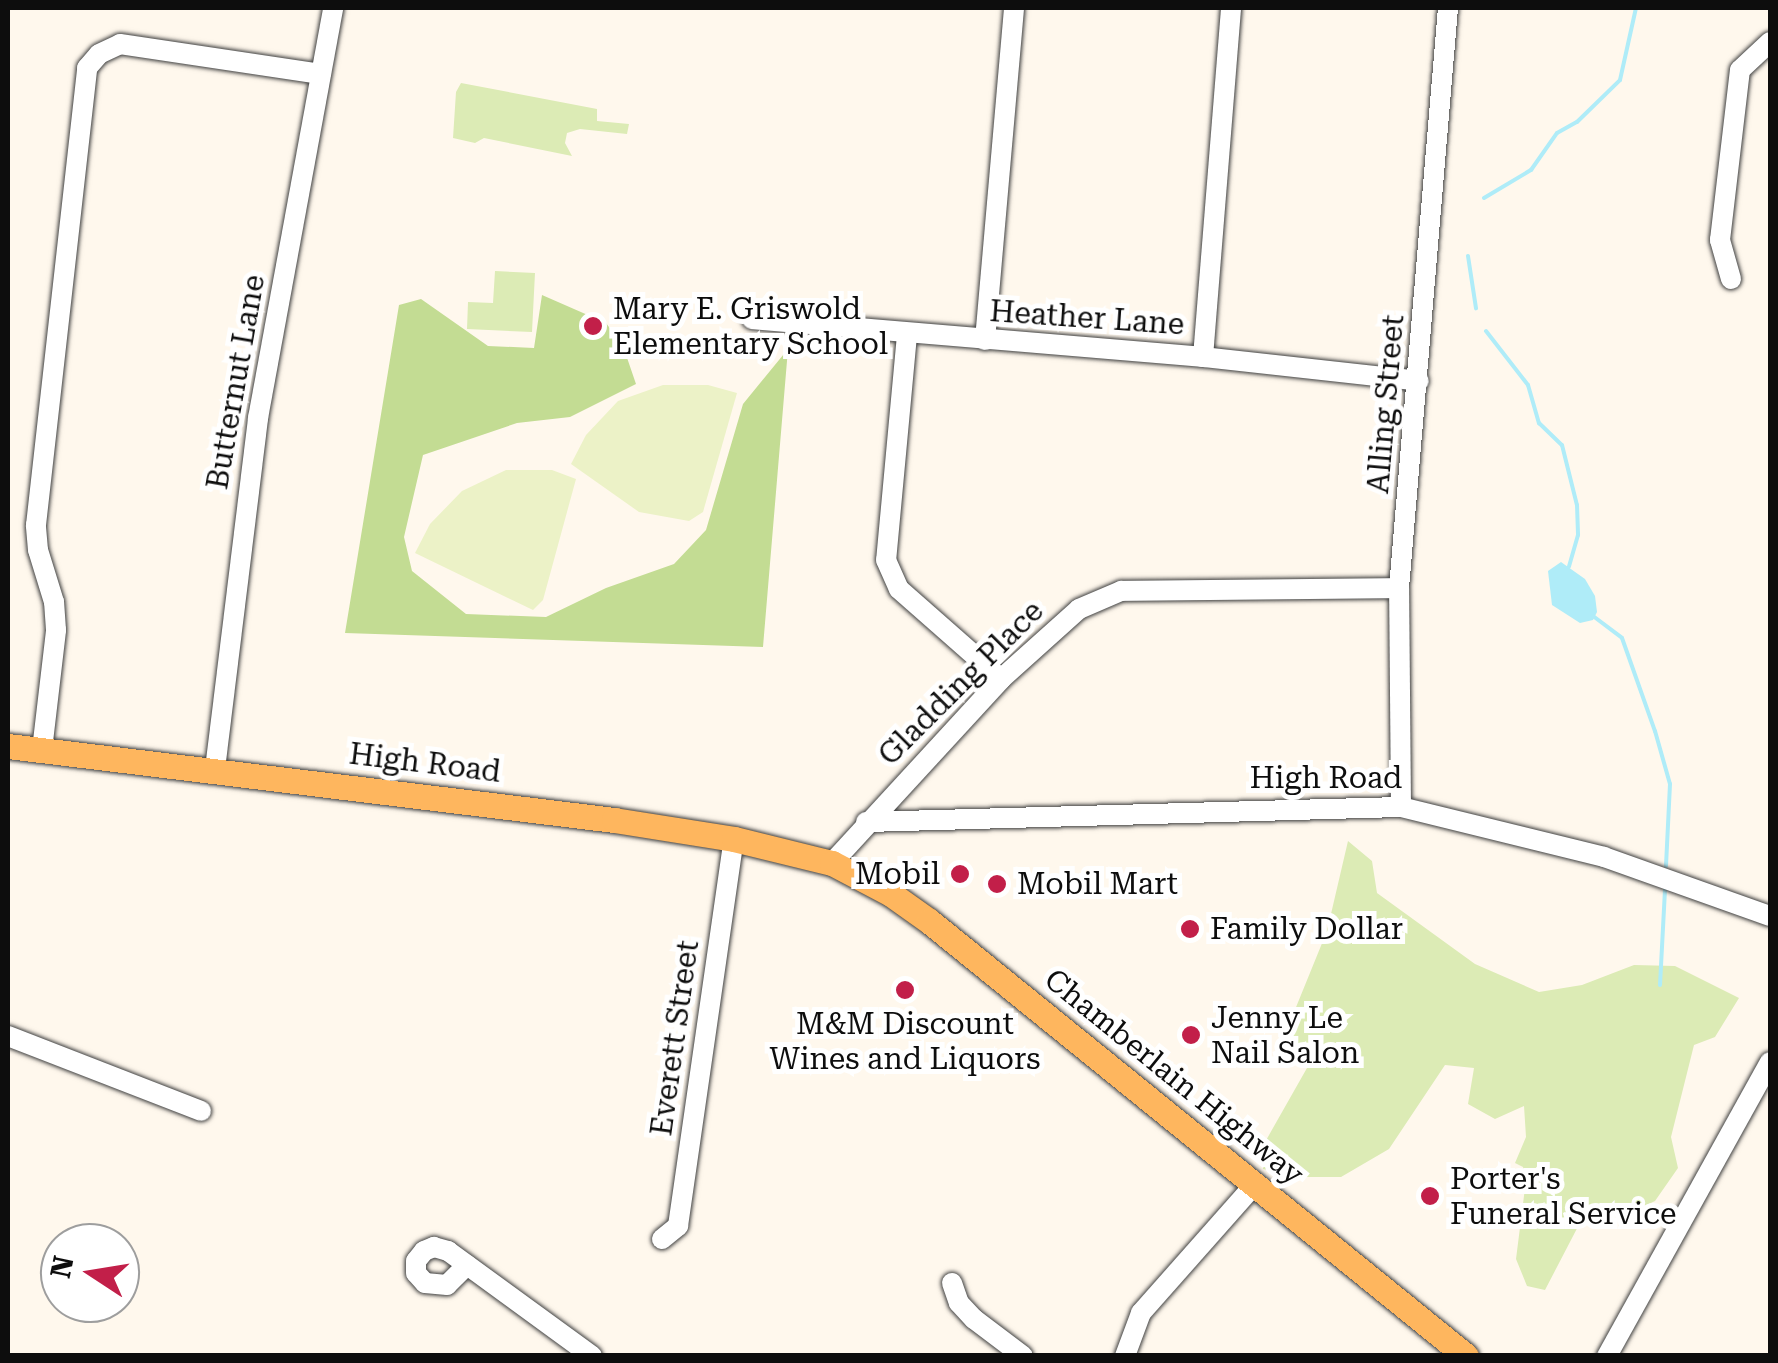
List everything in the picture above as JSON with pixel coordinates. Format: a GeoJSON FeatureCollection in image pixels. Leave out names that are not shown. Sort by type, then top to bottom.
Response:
{"type":"FeatureCollection","features":[{"type":"Feature","properties":{"kind":"main road","name":"High Road"},"geometry":{"type":"LineString","coordinates":[[8,746],[215,769],[734,839],[832,863]]}},
{"type":"Feature","properties":{"kind":"main road","name":"Chamberlain Highway"},"geometry":{"type":"LineString","coordinates":[[832,863],[891,894],[929,922],[1466,1356]]}},
{"type":"Feature","properties":{"kind":"street","name":"Butternut Lane"},"geometry":{"type":"LineString","coordinates":[[215,769],[248,488],[334,8]]}},
{"type":"Feature","properties":{"kind":"street"},"geometry":{"type":"LineString","coordinates":[[985,340],[1014,8]]}},
{"type":"Feature","properties":{"kind":"street"},"geometry":{"type":"LineString","coordinates":[[1203,356],[1231,8]]}},
{"type":"Feature","properties":{"kind":"street","name":"Alling Street"},"geometry":{"type":"LineString","coordinates":[[1401,807],[1399,588],[1448,8]]}},
{"type":"Feature","properties":{"kind":"street"},"geometry":{"type":"LineString","coordinates":[[1731,278],[1720,245],[1740,70],[1770,42]]}},
{"type":"Feature","properties":{"kind":"street"},"geometry":{"type":"LineString","coordinates":[[42,750],[56,630],[36,525],[81,90],[87,68],[100,54],[120,44],[321,74]]}},
{"type":"Feature","properties":{"kind":"street","name":"Heather Lane"},"geometry":{"type":"LineString","coordinates":[[752,319],[805,321],[907,335],[1203,356],[1419,381]]}},
{"type":"Feature","properties":{"kind":"street"},"geometry":{"type":"LineString","coordinates":[[907,335],[886,560],[899,589],[1001,679]]}},
{"type":"Feature","properties":{"kind":"street","name":"Gladding Place"},"geometry":{"type":"LineString","coordinates":[[832,863],[1001,679],[1079,609],[1121,591],[1399,588]]}},
{"type":"Feature","properties":{"kind":"street","name":"High Road"},"geometry":{"type":"LineString","coordinates":[[866,822],[1401,807],[1604,857],[1770,916]]}},
{"type":"Feature","properties":{"kind":"street","name":"Everett Street"},"geometry":{"type":"LineString","coordinates":[[662,1239],[678,1226],[734,839]]}},
{"type":"Feature","properties":{"kind":"street"},"geometry":{"type":"LineString","coordinates":[[8,1036],[201,1111]]}},
{"type":"Feature","properties":{"kind":"street"},"geometry":{"type":"LineString","coordinates":[[1608,1356],[1770,1062]]}},
{"type":"Feature","properties":{"kind":"street"},"geometry":{"type":"LineString","coordinates":[[1125,1356],[1141,1313],[1255,1184]]}},
{"type":"Feature","properties":{"kind":"street"},"geometry":{"type":"LineString","coordinates":[[466,1266],[592,1356]]}},
{"type":"Feature","properties":{"kind":"street"},"geometry":{"type":"LineString","coordinates":[[952,1284],[959,1302],[974,1319],[1023,1356]]}},
{"type":"Feature","properties":{"kind":"green space"},"geometry":{"type":"Polygon","coordinates":[[[461,83],[597,109],[597,121],[629,124],[627,134],[580,129],[567,133],[565,143],[572,156],[484,138],[475,143],[453,138],[456,92],[461,83]]]}},
{"type":"Feature","properties":{"kind":"green space"},"geometry":{"type":"Polygon","coordinates":[[[495,271],[535,273],[532,332],[467,329],[468,302],[493,303],[495,271]]]}},
{"type":"Feature","properties":{"kind":"green space"},"geometry":{"type":"Polygon","coordinates":[[[542,295],[606,323],[623,346],[636,384],[570,417],[517,423],[423,455],[404,537],[412,571],[466,614],[546,617],[606,588],[674,564],[706,530],[743,404],[788,349],[763,647],[345,633],[399,305],[421,299],[488,346],[534,348],[542,295]]]}},
{"type":"Feature","properties":{"kind":"green space"},"geometry":{"type":"Polygon","coordinates":[[[663,385],[708,385],[737,393],[703,512],[689,521],[639,512],[571,464],[586,435],[618,401],[663,385]]]}},
{"type":"Feature","properties":{"kind":"green space"},"geometry":{"type":"Polygon","coordinates":[[[506,470],[552,470],[576,479],[543,600],[533,610],[415,553],[430,524],[462,491],[506,470]]]}},
{"type":"Feature","properties":{"kind":"green space"},"geometry":{"type":"Polygon","coordinates":[[[1348,841],[1372,861],[1377,893],[1475,964],[1539,992],[1582,985],[1634,965],[1675,966],[1739,998],[1715,1037],[1694,1045],[1671,1137],[1678,1168],[1655,1201],[1634,1211],[1620,1203],[1584,1215],[1545,1290],[1527,1286],[1516,1259],[1526,1180],[1523,1167],[1515,1163],[1526,1137],[1524,1106],[1495,1119],[1468,1104],[1474,1068],[1445,1065],[1389,1149],[1341,1177],[1301,1177],[1263,1169],[1260,1151],[1307,1068],[1279,1049],[1327,931],[1348,841]]]}},
{"type":"Feature","properties":{"kind":"water"},"geometry":{"type":"Polygon","coordinates":[[[1561,562],[1585,579],[1595,596],[1597,612],[1593,620],[1580,623],[1552,605],[1548,571],[1561,562]]]}},
{"type":"Feature","properties":{"kind":"waterway"},"geometry":{"type":"LineString","coordinates":[[1484,198],[1531,170],[1557,133],[1577,122],[1620,80],[1636,8]]}},
{"type":"Feature","properties":{"kind":"waterway"},"geometry":{"type":"LineString","coordinates":[[1468,256],[1476,308]]}},
{"type":"Feature","properties":{"kind":"waterway"},"geometry":{"type":"LineString","coordinates":[[1486,331],[1528,385],[1539,423],[1562,445],[1577,505],[1578,535],[1569,567]]}},
{"type":"Feature","properties":{"kind":"waterway"},"geometry":{"type":"LineString","coordinates":[[1593,616],[1622,638],[1655,731],[1670,784],[1666,866]]}},
{"type":"Feature","properties":{"kind":"waterway"},"geometry":{"type":"LineString","coordinates":[[1660,985],[1665,888]]}},
{"type":"Feature","properties":{"kind":"place","name":"Mary E. Griswold Elementary School"},"geometry":{"type":"Point","coordinates":[593,326]}},
{"type":"Feature","properties":{"kind":"place","name":"Mobil"},"geometry":{"type":"Point","coordinates":[960,874]}},
{"type":"Feature","properties":{"kind":"place","name":"Mobil Mart"},"geometry":{"type":"Point","coordinates":[997,884]}},
{"type":"Feature","properties":{"kind":"place","name":"Family Dollar"},"geometry":{"type":"Point","coordinates":[1190,929]}},
{"type":"Feature","properties":{"kind":"place","name":"M&M Discount Wines and Liquors"},"geometry":{"type":"Point","coordinates":[905,990]}},
{"type":"Feature","properties":{"kind":"place","name":"Jenny Le Nail Salon"},"geometry":{"type":"Point","coordinates":[1191,1035]}},
{"type":"Feature","properties":{"kind":"place","name":"Porter's Funeral Service"},"geometry":{"type":"Point","coordinates":[1430,1196]}}]}
